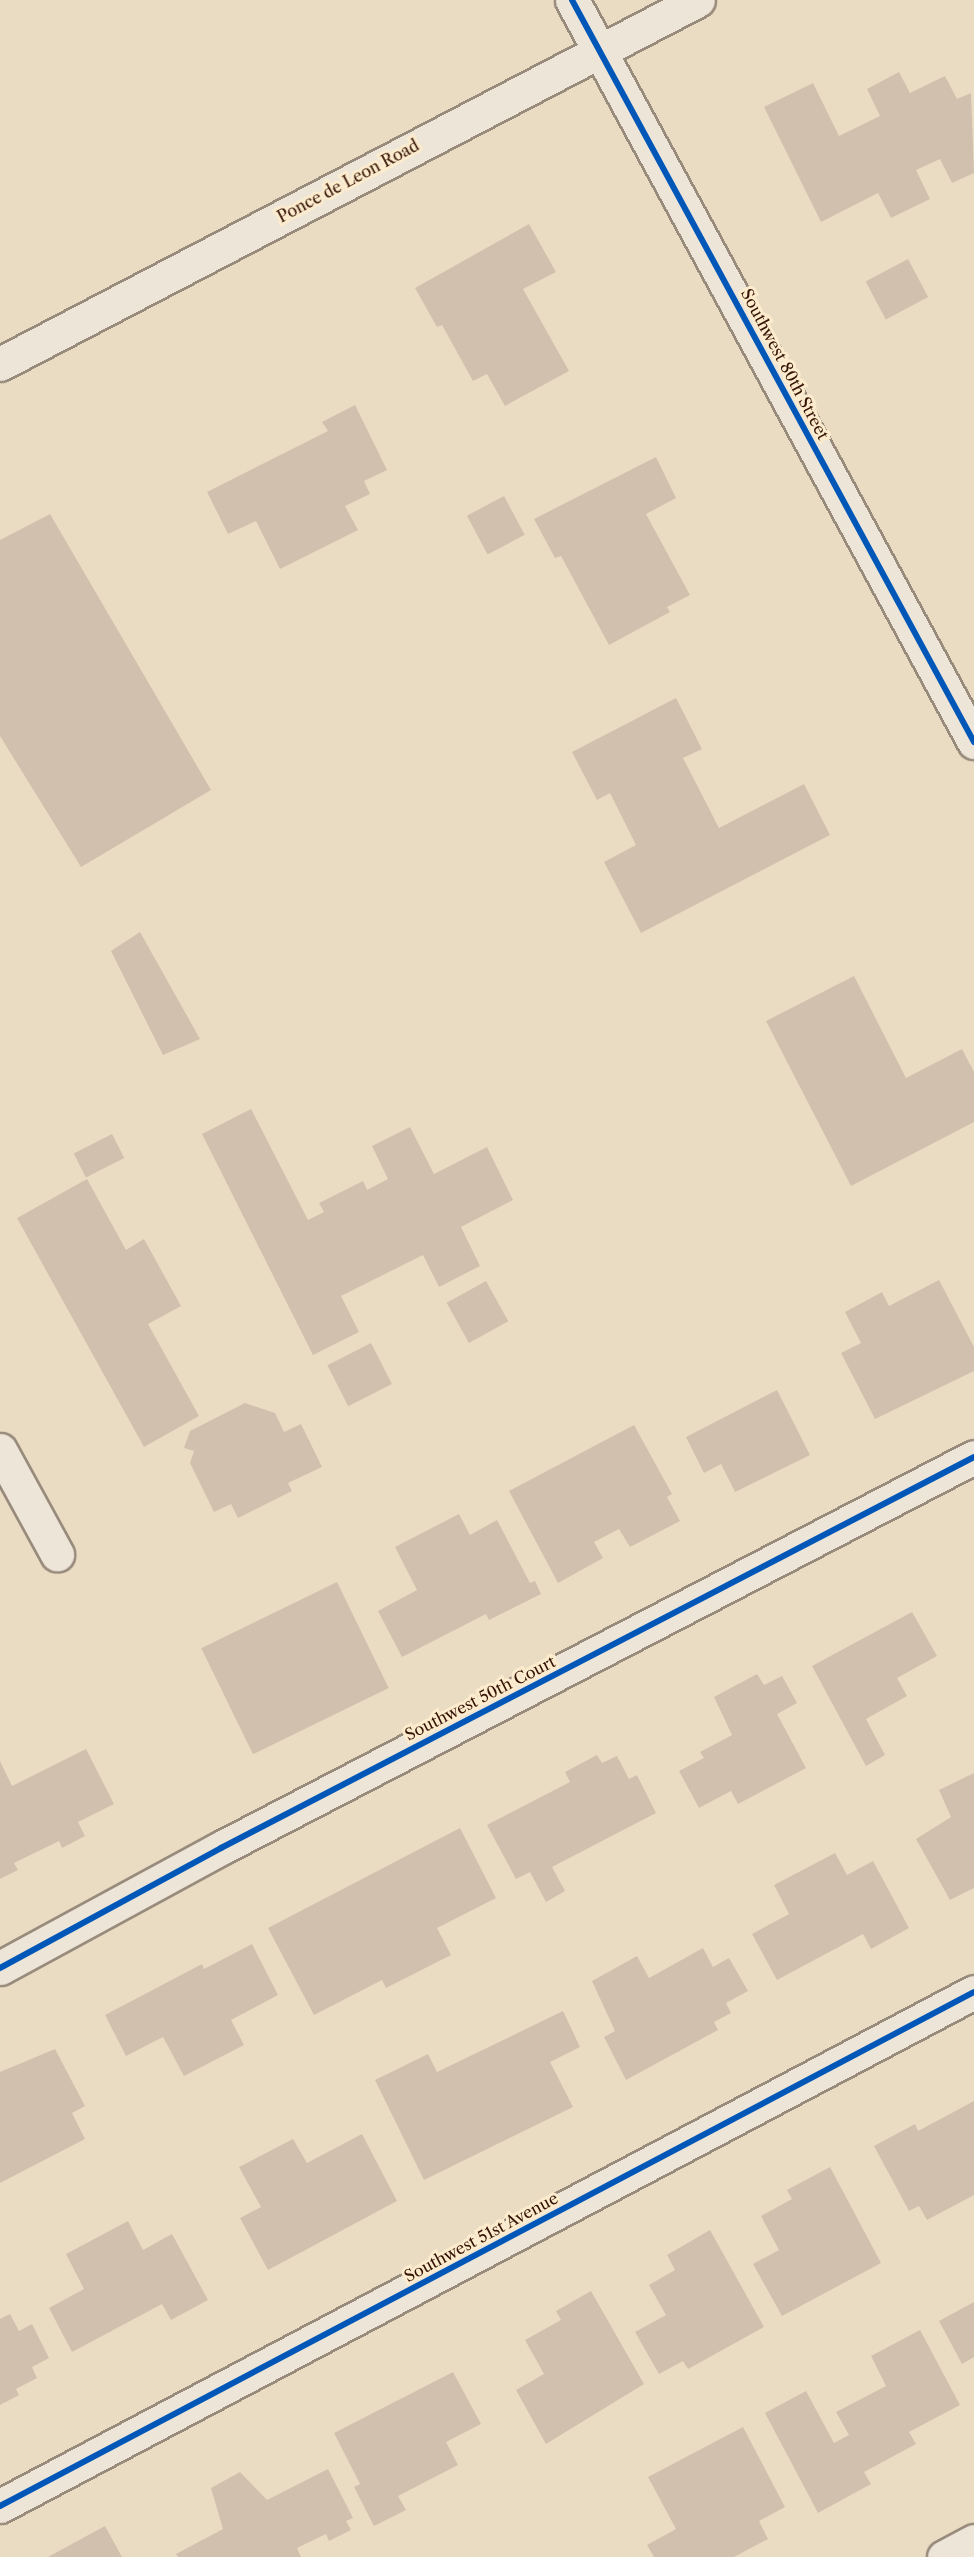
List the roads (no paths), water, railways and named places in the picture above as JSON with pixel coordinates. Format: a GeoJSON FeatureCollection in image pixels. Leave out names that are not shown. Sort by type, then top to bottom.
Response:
{"type":"FeatureCollection","features":[{"type":"Feature","properties":{"kind":"street","name":"Southwest 80th Street"},"geometry":{"type":"LineString","coordinates":[[572,0],[974,742]]}},
{"type":"Feature","properties":{"kind":"street","name":"Ponce de Leon Road"},"geometry":{"type":"LineString","coordinates":[[0,364],[698,0]]}},
{"type":"Feature","properties":{"kind":"street"},"geometry":{"type":"LineString","coordinates":[[0,1450],[57,1554]]}},
{"type":"Feature","properties":{"kind":"street","name":"Southwest 50th Court"},"geometry":{"type":"LineString","coordinates":[[0,1968],[221,1848],[974,1456]]}},
{"type":"Feature","properties":{"kind":"street","name":"Southwest 51st Avenue"},"geometry":{"type":"LineString","coordinates":[[0,2506],[974,1992]]}},
{"type":"Feature","properties":{"kind":"street"},"geometry":{"type":"LineString","coordinates":[[944,2557],[974,2541]]}}]}
